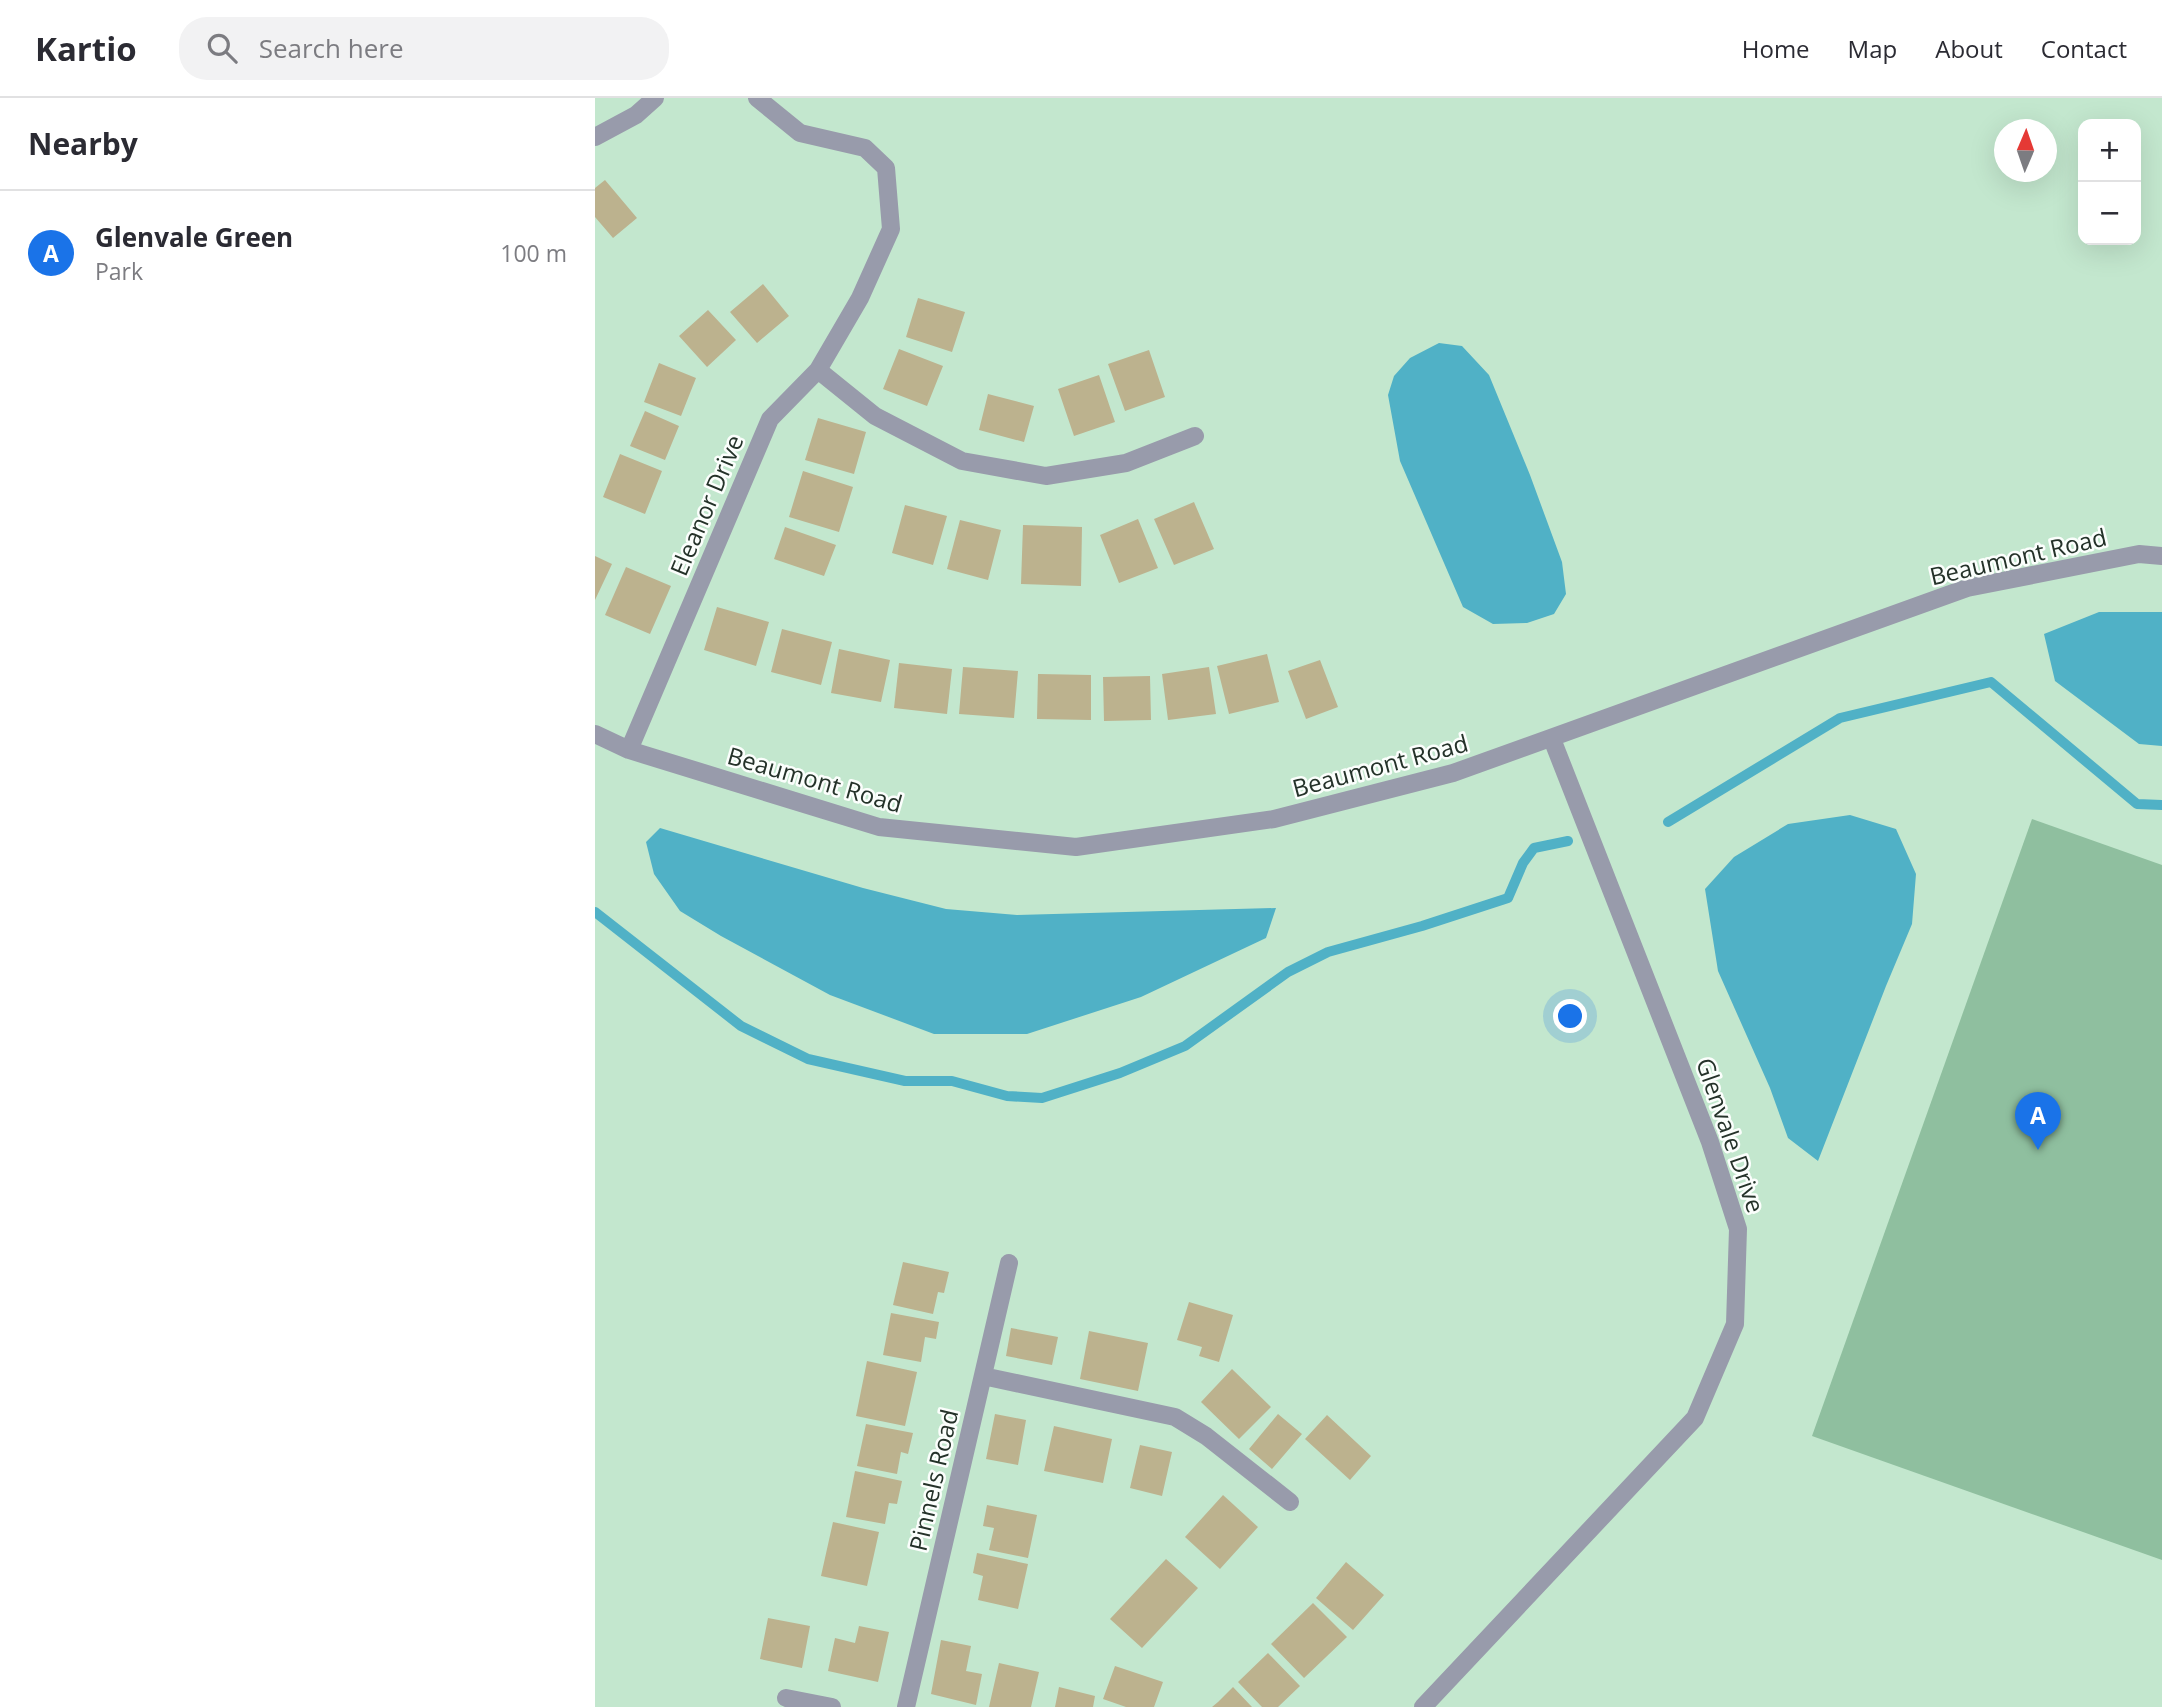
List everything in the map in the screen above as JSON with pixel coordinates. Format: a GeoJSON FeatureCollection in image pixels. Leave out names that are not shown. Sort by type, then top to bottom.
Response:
{"type":"FeatureCollection","features":[{"type":"Feature","properties":{"kind":"street"},"geometry":{"type":"LineString","coordinates":[[595,137],[636,115],[655,98]]}},
{"type":"Feature","properties":{"kind":"street","name":"Eleanor Drive"},"geometry":{"type":"LineString","coordinates":[[629,751],[769,419],[818,370],[860,299],[891,229],[886,168],[865,148],[800,133],[757,98]]}},
{"type":"Feature","properties":{"kind":"street"},"geometry":{"type":"LineString","coordinates":[[818,370],[875,416],[962,461],[1034,474],[1046,476],[1126,463],[1195,436]]}},
{"type":"Feature","properties":{"kind":"street","name":"Beaumont Road"},"geometry":{"type":"LineString","coordinates":[[595,734],[629,751],[879,827],[1076,847],[1274,819],[1453,774],[1967,588],[2139,554],[2162,556]]}},
{"type":"Feature","properties":{"kind":"street","name":"Glenvale Drive"},"geometry":{"type":"LineString","coordinates":[[1423,1707],[1695,1418],[1735,1324],[1738,1228],[1710,1142],[1552,739]]}},
{"type":"Feature","properties":{"kind":"street","name":"Pinnels Road"},"geometry":{"type":"LineString","coordinates":[[906,1707],[1009,1263]]}},
{"type":"Feature","properties":{"kind":"street"},"geometry":{"type":"LineString","coordinates":[[982,1376],[1175,1417],[1206,1436],[1290,1502]]}},
{"type":"Feature","properties":{"kind":"street"},"geometry":{"type":"LineString","coordinates":[[786,1698],[832,1707]]}},
{"type":"Feature","properties":{"kind":"green space"},"geometry":{"type":"Polygon","coordinates":[[[2032,819],[2162,865],[2162,1560],[1812,1436],[2032,819]]]}},
{"type":"Feature","properties":{"kind":"water"},"geometry":{"type":"Polygon","coordinates":[[[1439,343],[1462,346],[1489,375],[1562,562],[1566,594],[1554,614],[1527,623],[1493,624],[1463,607],[1400,461],[1388,395],[1394,376],[1410,358],[1439,343]]]}},
{"type":"Feature","properties":{"kind":"water"},"geometry":{"type":"Polygon","coordinates":[[[2099,612],[2162,612],[2162,746],[2139,744],[2055,681],[2044,634],[2099,612]]]}},
{"type":"Feature","properties":{"kind":"water"},"geometry":{"type":"Polygon","coordinates":[[[1850,815],[1896,829],[1916,874],[1912,924],[1818,1161],[1788,1138],[1770,1088],[1718,971],[1705,889],[1734,857],[1788,824],[1850,815]]]}},
{"type":"Feature","properties":{"kind":"water"},"geometry":{"type":"Polygon","coordinates":[[[660,828],[863,888],[946,909],[1017,915],[1276,908],[1266,938],[1141,997],[1027,1034],[934,1034],[830,995],[680,911],[654,874],[646,842],[660,828]]]}},
{"type":"Feature","properties":{"kind":"building"},"geometry":{"type":"Polygon","coordinates":[[[605,180],[637,218],[613,238],[595,217],[595,188],[605,180]]]}},
{"type":"Feature","properties":{"kind":"building"},"geometry":{"type":"Polygon","coordinates":[[[763,284],[789,316],[757,343],[730,312],[763,284]]]}},
{"type":"Feature","properties":{"kind":"building"},"geometry":{"type":"Polygon","coordinates":[[[918,298],[965,312],[952,352],[906,337],[918,298]]]}},
{"type":"Feature","properties":{"kind":"building"},"geometry":{"type":"Polygon","coordinates":[[[708,310],[736,340],[707,367],[679,336],[708,310]]]}},
{"type":"Feature","properties":{"kind":"building"},"geometry":{"type":"Polygon","coordinates":[[[899,349],[943,366],[927,406],[883,389],[899,349]]]}},
{"type":"Feature","properties":{"kind":"building"},"geometry":{"type":"Polygon","coordinates":[[[1149,350],[1165,397],[1125,411],[1108,364],[1149,350]]]}},
{"type":"Feature","properties":{"kind":"building"},"geometry":{"type":"Polygon","coordinates":[[[659,363],[696,378],[681,416],[644,402],[659,363]]]}},
{"type":"Feature","properties":{"kind":"building"},"geometry":{"type":"Polygon","coordinates":[[[1099,375],[1115,422],[1074,436],[1058,389],[1099,375]]]}},
{"type":"Feature","properties":{"kind":"building"},"geometry":{"type":"Polygon","coordinates":[[[988,394],[1034,406],[1024,442],[979,430],[988,394]]]}},
{"type":"Feature","properties":{"kind":"building"},"geometry":{"type":"Polygon","coordinates":[[[645,411],[679,426],[665,460],[630,446],[645,411]]]}},
{"type":"Feature","properties":{"kind":"building"},"geometry":{"type":"Polygon","coordinates":[[[818,418],[866,432],[854,474],[805,460],[818,418]]]}},
{"type":"Feature","properties":{"kind":"building"},"geometry":{"type":"Polygon","coordinates":[[[620,454],[662,471],[645,514],[603,497],[620,454]]]}},
{"type":"Feature","properties":{"kind":"building"},"geometry":{"type":"Polygon","coordinates":[[[803,471],[853,487],[839,532],[789,517],[803,471]]]}},
{"type":"Feature","properties":{"kind":"building"},"geometry":{"type":"Polygon","coordinates":[[[1194,502],[1214,549],[1174,565],[1154,519],[1194,502]]]}},
{"type":"Feature","properties":{"kind":"building"},"geometry":{"type":"Polygon","coordinates":[[[905,505],[947,516],[933,565],[892,553],[905,505]]]}},
{"type":"Feature","properties":{"kind":"building"},"geometry":{"type":"Polygon","coordinates":[[[1138,519],[1158,568],[1119,583],[1100,535],[1138,519]]]}},
{"type":"Feature","properties":{"kind":"building"},"geometry":{"type":"Polygon","coordinates":[[[960,520],[1001,530],[988,580],[947,569],[960,520]]]}},
{"type":"Feature","properties":{"kind":"building"},"geometry":{"type":"Polygon","coordinates":[[[1023,525],[1082,527],[1081,586],[1021,584],[1023,525]]]}},
{"type":"Feature","properties":{"kind":"building"},"geometry":{"type":"Polygon","coordinates":[[[785,527],[836,545],[824,576],[774,559],[785,527]]]}},
{"type":"Feature","properties":{"kind":"building"},"geometry":{"type":"Polygon","coordinates":[[[595,556],[612,564],[595,600],[595,556]]]}},
{"type":"Feature","properties":{"kind":"building"},"geometry":{"type":"Polygon","coordinates":[[[626,567],[671,586],[650,634],[605,615],[626,567]]]}},
{"type":"Feature","properties":{"kind":"building"},"geometry":{"type":"Polygon","coordinates":[[[717,607],[769,622],[756,666],[704,650],[717,607]]]}},
{"type":"Feature","properties":{"kind":"building"},"geometry":{"type":"Polygon","coordinates":[[[782,629],[832,642],[821,685],[771,672],[782,629]]]}},
{"type":"Feature","properties":{"kind":"building"},"geometry":{"type":"Polygon","coordinates":[[[839,649],[890,660],[881,702],[831,693],[839,649]]]}},
{"type":"Feature","properties":{"kind":"building"},"geometry":{"type":"Polygon","coordinates":[[[1267,654],[1279,702],[1229,714],[1217,666],[1267,654]]]}},
{"type":"Feature","properties":{"kind":"building"},"geometry":{"type":"Polygon","coordinates":[[[1320,660],[1338,707],[1306,719],[1288,671],[1320,660]]]}},
{"type":"Feature","properties":{"kind":"building"},"geometry":{"type":"Polygon","coordinates":[[[899,663],[952,669],[947,714],[894,708],[899,663]]]}},
{"type":"Feature","properties":{"kind":"building"},"geometry":{"type":"Polygon","coordinates":[[[963,667],[1018,671],[1014,718],[959,714],[963,667]]]}},
{"type":"Feature","properties":{"kind":"building"},"geometry":{"type":"Polygon","coordinates":[[[1209,667],[1216,714],[1168,720],[1162,674],[1209,667]]]}},
{"type":"Feature","properties":{"kind":"building"},"geometry":{"type":"Polygon","coordinates":[[[1038,674],[1091,675],[1091,720],[1037,719],[1038,674]]]}},
{"type":"Feature","properties":{"kind":"building"},"geometry":{"type":"Polygon","coordinates":[[[1150,676],[1151,720],[1104,721],[1103,677],[1150,676]]]}},
{"type":"Feature","properties":{"kind":"building"},"geometry":{"type":"Polygon","coordinates":[[[903,1262],[949,1272],[944,1293],[938,1292],[933,1314],[893,1305],[903,1262]]]}},
{"type":"Feature","properties":{"kind":"building"},"geometry":{"type":"Polygon","coordinates":[[[1189,1302],[1233,1315],[1219,1362],[1199,1356],[1202,1347],[1177,1340],[1189,1302]]]}},
{"type":"Feature","properties":{"kind":"building"},"geometry":{"type":"Polygon","coordinates":[[[891,1313],[939,1322],[936,1339],[925,1337],[921,1362],[883,1355],[891,1313]]]}},
{"type":"Feature","properties":{"kind":"building"},"geometry":{"type":"Polygon","coordinates":[[[1011,1328],[1058,1337],[1052,1365],[1006,1356],[1011,1328]]]}},
{"type":"Feature","properties":{"kind":"building"},"geometry":{"type":"Polygon","coordinates":[[[1089,1331],[1148,1343],[1138,1391],[1080,1379],[1089,1331]]]}},
{"type":"Feature","properties":{"kind":"building"},"geometry":{"type":"Polygon","coordinates":[[[867,1361],[917,1372],[905,1426],[856,1416],[867,1361]]]}},
{"type":"Feature","properties":{"kind":"building"},"geometry":{"type":"Polygon","coordinates":[[[1232,1369],[1271,1407],[1239,1439],[1201,1402],[1232,1369]]]}},
{"type":"Feature","properties":{"kind":"building"},"geometry":{"type":"Polygon","coordinates":[[[995,1414],[1026,1420],[1018,1465],[986,1459],[995,1414]]]}},
{"type":"Feature","properties":{"kind":"building"},"geometry":{"type":"Polygon","coordinates":[[[1278,1414],[1302,1434],[1272,1469],[1249,1449],[1278,1414]]]}},
{"type":"Feature","properties":{"kind":"building"},"geometry":{"type":"Polygon","coordinates":[[[1327,1415],[1371,1456],[1350,1480],[1305,1439],[1327,1415]]]}},
{"type":"Feature","properties":{"kind":"building"},"geometry":{"type":"Polygon","coordinates":[[[866,1424],[913,1433],[908,1454],[901,1452],[897,1474],[857,1466],[866,1424]]]}},
{"type":"Feature","properties":{"kind":"building"},"geometry":{"type":"Polygon","coordinates":[[[1054,1426],[1112,1439],[1103,1483],[1044,1471],[1054,1426]]]}},
{"type":"Feature","properties":{"kind":"building"},"geometry":{"type":"Polygon","coordinates":[[[1140,1445],[1172,1452],[1162,1496],[1130,1488],[1140,1445]]]}},
{"type":"Feature","properties":{"kind":"building"},"geometry":{"type":"Polygon","coordinates":[[[855,1471],[902,1481],[897,1504],[889,1503],[885,1524],[846,1517],[855,1471]]]}},
{"type":"Feature","properties":{"kind":"building"},"geometry":{"type":"Polygon","coordinates":[[[1223,1495],[1258,1527],[1220,1569],[1185,1537],[1223,1495]]]}},
{"type":"Feature","properties":{"kind":"building"},"geometry":{"type":"Polygon","coordinates":[[[987,1505],[1037,1515],[1028,1558],[989,1550],[994,1528],[983,1526],[987,1505]]]}},
{"type":"Feature","properties":{"kind":"building"},"geometry":{"type":"Polygon","coordinates":[[[833,1522],[879,1532],[867,1586],[821,1576],[833,1522]]]}},
{"type":"Feature","properties":{"kind":"building"},"geometry":{"type":"Polygon","coordinates":[[[977,1553],[1028,1564],[1018,1609],[978,1600],[983,1576],[973,1573],[977,1553]]]}},
{"type":"Feature","properties":{"kind":"building"},"geometry":{"type":"Polygon","coordinates":[[[1166,1559],[1198,1588],[1142,1648],[1110,1619],[1166,1559]]]}},
{"type":"Feature","properties":{"kind":"building"},"geometry":{"type":"Polygon","coordinates":[[[1346,1562],[1384,1595],[1353,1630],[1316,1598],[1346,1562]]]}},
{"type":"Feature","properties":{"kind":"building"},"geometry":{"type":"Polygon","coordinates":[[[1313,1603],[1347,1637],[1304,1678],[1271,1644],[1313,1603]]]}},
{"type":"Feature","properties":{"kind":"building"},"geometry":{"type":"Polygon","coordinates":[[[768,1618],[810,1626],[802,1668],[760,1659],[768,1618]]]}},
{"type":"Feature","properties":{"kind":"building"},"geometry":{"type":"Polygon","coordinates":[[[859,1626],[889,1632],[878,1682],[828,1671],[835,1638],[855,1643],[859,1626]]]}},
{"type":"Feature","properties":{"kind":"building"},"geometry":{"type":"Polygon","coordinates":[[[941,1640],[971,1646],[966,1671],[982,1674],[976,1705],[931,1694],[941,1640]]]}},
{"type":"Feature","properties":{"kind":"building"},"geometry":{"type":"Polygon","coordinates":[[[1268,1653],[1300,1686],[1278,1707],[1262,1707],[1238,1682],[1268,1653]]]}},
{"type":"Feature","properties":{"kind":"building"},"geometry":{"type":"Polygon","coordinates":[[[999,1663],[1039,1672],[1031,1707],[989,1707],[999,1663]]]}},
{"type":"Feature","properties":{"kind":"building"},"geometry":{"type":"Polygon","coordinates":[[[1115,1666],[1163,1682],[1154,1707],[1126,1707],[1103,1699],[1115,1666]]]}},
{"type":"Feature","properties":{"kind":"building"},"geometry":{"type":"Polygon","coordinates":[[[1059,1687],[1095,1696],[1093,1707],[1055,1707],[1059,1687]]]}},
{"type":"Feature","properties":{"kind":"building"},"geometry":{"type":"Polygon","coordinates":[[[1233,1687],[1252,1707],[1212,1707],[1218,1702],[1233,1687]]]}},
{"type":"Feature","properties":{"kind":"waterway"},"geometry":{"type":"LineString","coordinates":[[1668,822],[1840,718],[1991,682],[2137,804],[2162,805]]}},
{"type":"Feature","properties":{"kind":"waterway"},"geometry":{"type":"LineString","coordinates":[[595,912],[741,1026],[808,1059],[905,1081],[952,1081],[1007,1096],[1042,1098],[1120,1073],[1185,1046],[1288,972],[1328,952],[1422,926],[1508,898],[1523,863],[1534,848],[1568,841]]}},
{"type":"Feature","properties":{"kind":"place","name":"Glenvale Green"},"geometry":{"type":"Point","coordinates":[2038,1150]}}]}
